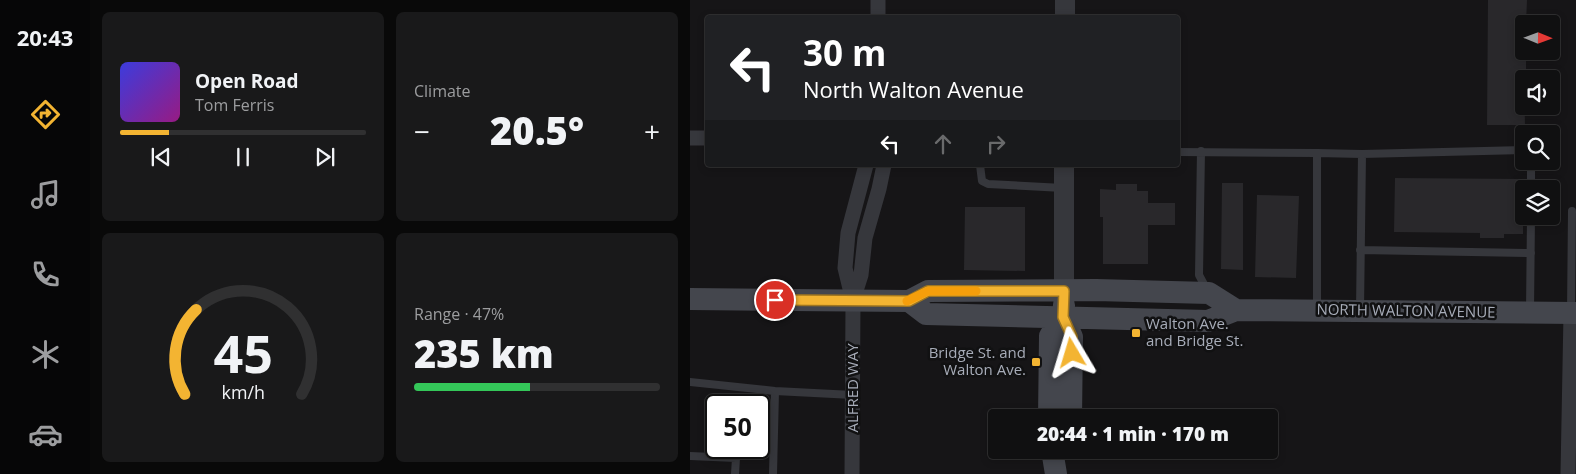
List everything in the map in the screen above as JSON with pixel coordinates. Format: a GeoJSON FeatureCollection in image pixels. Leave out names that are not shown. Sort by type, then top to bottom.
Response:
{"type":"FeatureCollection","features":[{"type":"Feature","properties":{"kind":"main road"},"geometry":{"type":"LineString","coordinates":[[690,299],[853,302],[909,301],[928,291],[1209,293],[1236,310]]}},
{"type":"Feature","properties":{"kind":"main road"},"geometry":{"type":"LineString","coordinates":[[1064,291],[1063,317],[1072,337],[1071,409]]}},
{"type":"Feature","properties":{"kind":"main road","name":"NORTH WALTON AVENUE"},"geometry":{"type":"LineString","coordinates":[[909,301],[926,314],[1208,322],[1236,310],[1574,313]]}},
{"type":"Feature","properties":{"kind":"main road"},"geometry":{"type":"LineString","coordinates":[[1049,409],[1050,336],[1063,317]]}},
{"type":"Feature","properties":{"kind":"main road"},"geometry":{"type":"LineString","coordinates":[[1054,459],[1056,474]]}},
{"type":"Feature","properties":{"kind":"main road"},"geometry":{"type":"LineString","coordinates":[[1064,474],[1066,459]]}},
{"type":"Feature","properties":{"kind":"street"},"geometry":{"type":"LineString","coordinates":[[878,0],[878,15]]}},
{"type":"Feature","properties":{"kind":"street"},"geometry":{"type":"LineString","coordinates":[[1065,0],[1065,15]]}},
{"type":"Feature","properties":{"kind":"street"},"geometry":{"type":"LineString","coordinates":[[690,138],[705,138]]}},
{"type":"Feature","properties":{"kind":"street"},"geometry":{"type":"LineString","coordinates":[[853,302],[844,268],[851,218],[865,167]]}},
{"type":"Feature","properties":{"kind":"street"},"geometry":{"type":"LineString","coordinates":[[853,302],[861,275],[865,238],[884,167]]}},
{"type":"Feature","properties":{"kind":"street"},"geometry":{"type":"LineString","coordinates":[[1064,167],[1064,291]]}},
{"type":"Feature","properties":{"kind":"street","name":"ALFRED WAY"},"geometry":{"type":"LineString","coordinates":[[852,474],[853,302]]}},
{"type":"Feature","properties":{"kind":"street"},"geometry":{"type":"LineString","coordinates":[[1568,474],[1574,313]]}},
{"type":"Feature","properties":{"kind":"lane"},"geometry":{"type":"LineString","coordinates":[[1180,152],[1362,154],[1515,150]]}},
{"type":"Feature","properties":{"kind":"lane"},"geometry":{"type":"LineString","coordinates":[[1201,151],[1199,275],[1209,293]]}},
{"type":"Feature","properties":{"kind":"lane"},"geometry":{"type":"LineString","coordinates":[[1317,153],[1317,310]]}},
{"type":"Feature","properties":{"kind":"lane"},"geometry":{"type":"LineString","coordinates":[[1360,311],[1362,154]]}},
{"type":"Feature","properties":{"kind":"lane"},"geometry":{"type":"LineString","coordinates":[[980,167],[982,181],[988,184],[1064,188]]}},
{"type":"Feature","properties":{"kind":"lane"},"geometry":{"type":"LineString","coordinates":[[1572,211],[1574,313]]}},
{"type":"Feature","properties":{"kind":"lane"},"geometry":{"type":"LineString","coordinates":[[1530,313],[1531,225]]}},
{"type":"Feature","properties":{"kind":"lane"},"geometry":{"type":"LineString","coordinates":[[1360,250],[1531,253]]}},
{"type":"Feature","properties":{"kind":"lane"},"geometry":{"type":"LineString","coordinates":[[690,382],[774,391],[853,395]]}},
{"type":"Feature","properties":{"kind":"lane"},"geometry":{"type":"LineString","coordinates":[[774,391],[774,474]]}},
{"type":"Feature","properties":{"kind":"lane"},"geometry":{"type":"LineString","coordinates":[[690,456],[705,457]]}},
{"type":"Feature","properties":{"kind":"lane"},"geometry":{"type":"LineString","coordinates":[[735,474],[736,459]]}},
{"type":"Feature","properties":{"kind":"building"},"geometry":{"type":"Polygon","coordinates":[[[1488,0],[1527,0],[1526,15],[1515,15],[1515,60],[1526,60],[1526,70],[1515,70],[1515,115],[1525,115],[1525,125],[1487,125],[1488,0]]]}},
{"type":"Feature","properties":{"kind":"building"},"geometry":{"type":"Polygon","coordinates":[[[1395,178],[1523,179],[1515,180],[1515,225],[1523,225],[1523,234],[1504,234],[1504,238],[1480,238],[1480,233],[1394,232],[1395,178]]]}},
{"type":"Feature","properties":{"kind":"building"},"geometry":{"type":"Polygon","coordinates":[[[1222,183],[1243,183],[1243,270],[1221,269],[1222,183]]]}},
{"type":"Feature","properties":{"kind":"building"},"geometry":{"type":"Polygon","coordinates":[[[1116,184],[1137,184],[1137,191],[1148,191],[1148,203],[1175,203],[1175,225],[1148,225],[1148,264],[1103,264],[1103,217],[1100,217],[1100,189],[1116,190],[1116,184]]]}},
{"type":"Feature","properties":{"kind":"building"},"geometry":{"type":"Polygon","coordinates":[[[1257,195],[1299,196],[1296,278],[1255,277],[1257,195]]]}},
{"type":"Feature","properties":{"kind":"building"},"geometry":{"type":"Polygon","coordinates":[[[965,207],[1025,207],[1025,271],[964,270],[965,207]]]}},
{"type":"Feature","properties":{"kind":"slow traffic"},"geometry":{"type":"LineString","coordinates":[[907,301],[928,291],[976,291]]}},
{"type":"Feature","properties":{"kind":"place","name":"Walton Ave. and Bridge St."},"geometry":{"type":"Point","coordinates":[1136,333]}},
{"type":"Feature","properties":{"kind":"place","name":"Bridge St. and Walton Ave."},"geometry":{"type":"Point","coordinates":[1036,362]}},
{"type":"Feature","properties":{"kind":"route"},"geometry":{"type":"LineString","coordinates":[[775,300],[909,301],[928,291],[1064,291],[1063,317],[1072,337],[1072,353]]}}]}
